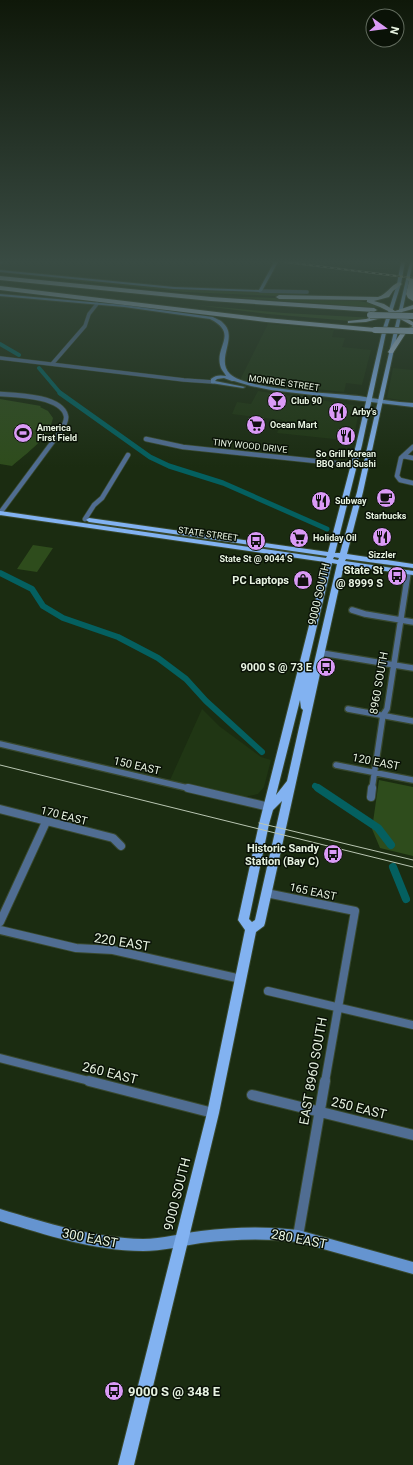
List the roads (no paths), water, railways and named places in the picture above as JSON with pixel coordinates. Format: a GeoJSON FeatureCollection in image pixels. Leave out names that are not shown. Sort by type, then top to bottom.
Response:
{"type":"FeatureCollection","features":[{"type":"Feature","properties":{"kind":"highway"},"geometry":{"type":"LineString","coordinates":[[391,352],[404,332],[411,330]]}},
{"type":"Feature","properties":{"kind":"main road","name":"9000 SOUTH"},"geometry":{"type":"LineString","coordinates":[[251,929],[243,920],[302,670],[354,465],[384,330]]}},
{"type":"Feature","properties":{"kind":"main road","name":"9000 SOUTH"},"geometry":{"type":"LineString","coordinates":[[126,1465],[213,1113],[251,929],[260,922],[342,560],[360,492],[391,352],[393,330]]}},
{"type":"Feature","properties":{"kind":"main road","name":"STATE STREET"},"geometry":{"type":"LineString","coordinates":[[1,510],[85,519],[330,558],[410,573]]}},
{"type":"Feature","properties":{"kind":"main road","name":"STATE STREET"},"geometry":{"type":"LineString","coordinates":[[1,510],[330,558]]}},
{"type":"Feature","properties":{"kind":"main road","name":"STATE STREET"},"geometry":{"type":"LineString","coordinates":[[342,560],[413,566]]}},
{"type":"Feature","properties":{"kind":"main road"},"geometry":{"type":"LineString","coordinates":[[302,670],[307,671],[309,674],[304,696],[306,716]]}},
{"type":"Feature","properties":{"kind":"main road"},"geometry":{"type":"LineString","coordinates":[[269,806],[276,802],[292,781]]}},
{"type":"Feature","properties":{"kind":"street"},"geometry":{"type":"LineString","coordinates":[[52,364],[81,330]]}},
{"type":"Feature","properties":{"kind":"street","name":"MONROE STREET"},"geometry":{"type":"LineString","coordinates":[[227,330],[222,363],[226,373],[234,379],[246,384],[413,405]]}},
{"type":"Feature","properties":{"kind":"street","name":"MONROE STREET"},"geometry":{"type":"LineString","coordinates":[[222,355],[218,367],[224,377],[239,384],[262,390],[360,401],[369,400]]}},
{"type":"Feature","properties":{"kind":"street"},"geometry":{"type":"LineString","coordinates":[[0,358],[184,380],[213,382],[262,390]]}},
{"type":"Feature","properties":{"kind":"street"},"geometry":{"type":"LineString","coordinates":[[213,382],[221,380],[224,377],[246,384]]}},
{"type":"Feature","properties":{"kind":"street"},"geometry":{"type":"LineString","coordinates":[[0,394],[47,400],[60,405],[67,414],[67,419],[63,428],[1,510]]}},
{"type":"Feature","properties":{"kind":"street","name":"TINY WOOD DRIVE"},"geometry":{"type":"LineString","coordinates":[[146,439],[184,447],[354,465]]}},
{"type":"Feature","properties":{"kind":"street"},"geometry":{"type":"LineString","coordinates":[[413,447],[403,456],[397,476],[400,480],[413,483]]}},
{"type":"Feature","properties":{"kind":"street"},"geometry":{"type":"LineString","coordinates":[[85,519],[94,505],[102,498],[128,455]]}},
{"type":"Feature","properties":{"kind":"street"},"geometry":{"type":"LineString","coordinates":[[403,456],[413,458]]}},
{"type":"Feature","properties":{"kind":"street","name":"8960 SOUTH"},"geometry":{"type":"LineString","coordinates":[[371,797],[383,715],[387,709],[400,620],[410,573]]}},
{"type":"Feature","properties":{"kind":"street"},"geometry":{"type":"LineString","coordinates":[[352,610],[365,614],[413,622]]}},
{"type":"Feature","properties":{"kind":"street"},"geometry":{"type":"LineString","coordinates":[[322,653],[413,668]]}},
{"type":"Feature","properties":{"kind":"street"},"geometry":{"type":"LineString","coordinates":[[348,709],[413,721]]}},
{"type":"Feature","properties":{"kind":"street","name":"150 EAST"},"geometry":{"type":"LineString","coordinates":[[0,744],[269,806]]}},
{"type":"Feature","properties":{"kind":"street","name":"120 EAST"},"geometry":{"type":"LineString","coordinates":[[336,765],[413,780]]}},
{"type":"Feature","properties":{"kind":"street","name":"170 EAST"},"geometry":{"type":"LineString","coordinates":[[0,809],[46,822],[114,838],[121,846]]}},
{"type":"Feature","properties":{"kind":"street"},"geometry":{"type":"LineString","coordinates":[[0,922],[46,822]]}},
{"type":"Feature","properties":{"kind":"street","name":"165 EAST"},"geometry":{"type":"LineString","coordinates":[[266,893],[320,905],[355,910]]}},
{"type":"Feature","properties":{"kind":"street","name":"EAST 8960 SOUTH"},"geometry":{"type":"LineString","coordinates":[[298,1236],[355,910]]}},
{"type":"Feature","properties":{"kind":"street","name":"220 EAST"},"geometry":{"type":"LineString","coordinates":[[0,930],[76,948],[113,950],[241,979]]}},
{"type":"Feature","properties":{"kind":"street"},"geometry":{"type":"LineString","coordinates":[[268,991],[413,1025]]}},
{"type":"Feature","properties":{"kind":"street","name":"260 EAST"},"geometry":{"type":"LineString","coordinates":[[0,1058],[213,1113]]}},
{"type":"Feature","properties":{"kind":"street","name":"250 EAST"},"geometry":{"type":"LineString","coordinates":[[252,1095],[413,1135]]}},
{"type":"Feature","properties":{"kind":"street","name":"300 EAST"},"geometry":{"type":"LineString","coordinates":[[0,1215],[72,1236],[109,1243],[145,1245],[182,1240]]}},
{"type":"Feature","properties":{"kind":"street","name":"280 EAST"},"geometry":{"type":"LineString","coordinates":[[182,1240],[254,1232],[280,1233],[298,1236],[413,1268]]}},
{"type":"Feature","properties":{"kind":"waterway"},"geometry":{"type":"LineString","coordinates":[[0,344],[19,355]]}},
{"type":"Feature","properties":{"kind":"waterway"},"geometry":{"type":"LineString","coordinates":[[39,368],[60,393]]}},
{"type":"Feature","properties":{"kind":"waterway"},"geometry":{"type":"LineString","coordinates":[[60,393],[150,457],[169,466],[223,483],[327,529]]}},
{"type":"Feature","properties":{"kind":"waterway"},"geometry":{"type":"LineString","coordinates":[[0,573],[32,589],[43,606],[63,618],[118,637],[158,658],[186,679],[206,701],[262,752]]}},
{"type":"Feature","properties":{"kind":"waterway"},"geometry":{"type":"LineString","coordinates":[[315,786],[319,789]]}},
{"type":"Feature","properties":{"kind":"waterway"},"geometry":{"type":"LineString","coordinates":[[318,788],[378,828],[391,845]]}},
{"type":"Feature","properties":{"kind":"waterway"},"geometry":{"type":"LineString","coordinates":[[393,867],[406,899]]}},
{"type":"Feature","properties":{"kind":"tram line"},"geometry":{"type":"LineString","coordinates":[[0,765],[413,867]]}},
{"type":"Feature","properties":{"kind":"tram line"},"geometry":{"type":"LineString","coordinates":[[259,823],[413,860]]}},
{"type":"Feature","properties":{"kind":"place","name":"Club 90"},"geometry":{"type":"Point","coordinates":[277,401]}},
{"type":"Feature","properties":{"kind":"place","name":"Arby's"},"geometry":{"type":"Point","coordinates":[338,412]}},
{"type":"Feature","properties":{"kind":"place","name":"Ocean Mart"},"geometry":{"type":"Point","coordinates":[256,425]}},
{"type":"Feature","properties":{"kind":"place","name":"America First Field"},"geometry":{"type":"Point","coordinates":[23,433]}},
{"type":"Feature","properties":{"kind":"place","name":"So Grill Korean BBQ and Sushi"},"geometry":{"type":"Point","coordinates":[346,436]}},
{"type":"Feature","properties":{"kind":"place","name":"Starbucks"},"geometry":{"type":"Point","coordinates":[386,498]}},
{"type":"Feature","properties":{"kind":"place","name":"Subway"},"geometry":{"type":"Point","coordinates":[321,501]}},
{"type":"Feature","properties":{"kind":"place","name":"Sizzler"},"geometry":{"type":"Point","coordinates":[382,537]}},
{"type":"Feature","properties":{"kind":"place","name":"Holiday Oil"},"geometry":{"type":"Point","coordinates":[299,538]}},
{"type":"Feature","properties":{"kind":"place","name":"State St @ 9044 S"},"geometry":{"type":"Point","coordinates":[256,541]}},
{"type":"Feature","properties":{"kind":"place","name":"State St @ 8999 S"},"geometry":{"type":"Point","coordinates":[397,576]}},
{"type":"Feature","properties":{"kind":"place","name":"PC Laptops"},"geometry":{"type":"Point","coordinates":[303,580]}},
{"type":"Feature","properties":{"kind":"place","name":"9000 S @ 73 E"},"geometry":{"type":"Point","coordinates":[326,667]}},
{"type":"Feature","properties":{"kind":"place","name":"Historic Sandy Station (Bay C)"},"geometry":{"type":"Point","coordinates":[333,854]}},
{"type":"Feature","properties":{"kind":"place","name":"9000 S @ 348 E"},"geometry":{"type":"Point","coordinates":[114,1391]}}]}
